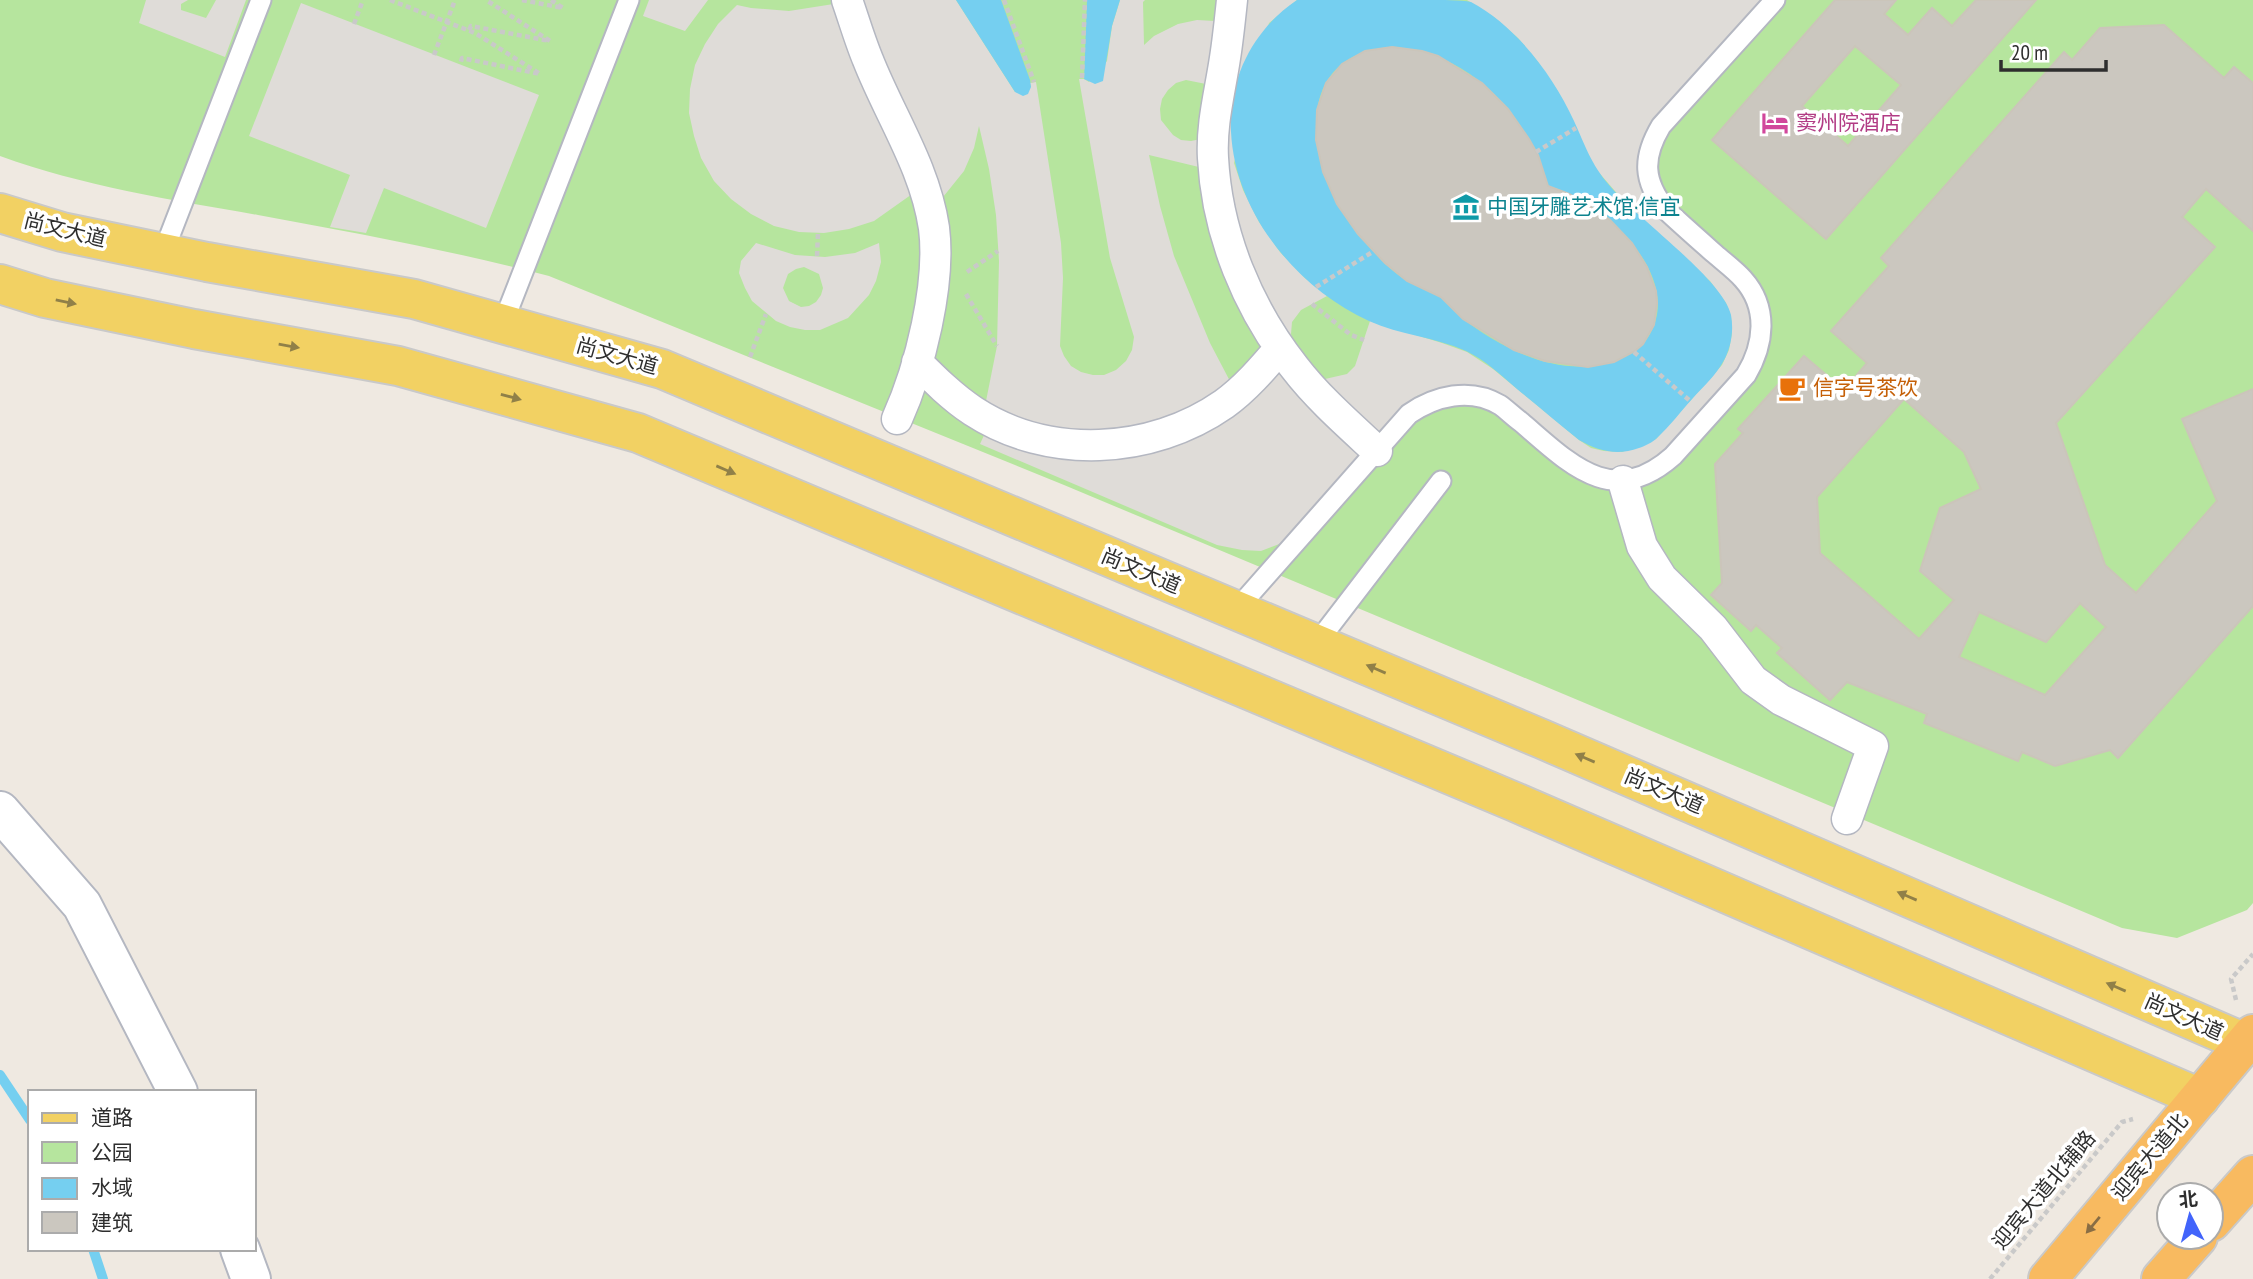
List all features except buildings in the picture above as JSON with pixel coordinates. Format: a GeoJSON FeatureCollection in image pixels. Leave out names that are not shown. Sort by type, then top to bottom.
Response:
{"type":"FeatureCollection","features":[{"type":"Feature","properties":{"kind":"highway","name":"迎宾大道北"},"geometry":{"type":"LineString","coordinates":[[2048,1279],[2249,1039]]}},
{"type":"Feature","properties":{"kind":"highway"},"geometry":{"type":"LineString","coordinates":[[2225,1206],[2253,1175]]}},
{"type":"Feature","properties":{"kind":"highway"},"geometry":{"type":"LineString","coordinates":[[2161,1279],[2186,1251]]}},
{"type":"Feature","properties":{"kind":"main road","name":"尚文大道"},"geometry":{"type":"LineString","coordinates":[[0,213],[62,232],[163,253],[414,299],[662,369],[2249,1039]]}},
{"type":"Feature","properties":{"kind":"main road"},"geometry":{"type":"LineString","coordinates":[[0,284],[45,298],[194,329],[398,366],[638,433],[1515,802],[2200,1098]]}},
{"type":"Feature","properties":{"kind":"street"},"geometry":{"type":"LineString","coordinates":[[847,0],[868,61],[913,156],[934,227],[936,261],[930,309],[917,362],[897,419]]}},
{"type":"Feature","properties":{"kind":"street"},"geometry":{"type":"LineString","coordinates":[[1232,0],[1215,110],[1213,158],[1219,203],[1230,248],[1247,291],[1280,348],[1325,401],[1377,451]]}},
{"type":"Feature","properties":{"kind":"street"},"geometry":{"type":"LineString","coordinates":[[917,362],[949,394],[976,413],[1005,428],[1037,439],[1102,446],[1135,442],[1196,421],[1224,404],[1250,382],[1280,348]]}},
{"type":"Feature","properties":{"kind":"street"},"geometry":{"type":"LineString","coordinates":[[1623,481],[1642,547],[1662,578],[1713,628],[1753,680],[1781,700],[1873,746],[1847,819]]}},
{"type":"Feature","properties":{"kind":"street"},"geometry":{"type":"LineString","coordinates":[[0,811],[82,905],[177,1090]]}},
{"type":"Feature","properties":{"kind":"street"},"geometry":{"type":"LineString","coordinates":[[241,1251],[251,1279]]}},
{"type":"Feature","properties":{"kind":"lane"},"geometry":{"type":"LineString","coordinates":[[163,253],[261,0]]}},
{"type":"Feature","properties":{"kind":"lane"},"geometry":{"type":"LineString","coordinates":[[503,323],[629,0]]}},
{"type":"Feature","properties":{"kind":"lane"},"geometry":{"type":"LineString","coordinates":[[1236,610],[1409,414],[1438,398],[1486,398],[1500,405],[1572,466],[1605,480],[1623,481],[1642,477],[1673,456],[1746,375],[1760,345],[1762,329],[1760,311],[1754,295],[1744,280],[1666,210],[1656,198],[1647,168],[1653,140],[1661,126],[1775,0]]}},
{"type":"Feature","properties":{"kind":"lane"},"geometry":{"type":"LineString","coordinates":[[1316,644],[1441,481]]}},
{"type":"Feature","properties":{"kind":"path"},"geometry":{"type":"LineString","coordinates":[[354,24],[363,0]]}},
{"type":"Feature","properties":{"kind":"path"},"geometry":{"type":"LineString","coordinates":[[390,0],[469,30],[540,74],[462,58],[460,65]]}},
{"type":"Feature","properties":{"kind":"path"},"geometry":{"type":"LineString","coordinates":[[434,55],[455,0]]}},
{"type":"Feature","properties":{"kind":"path"},"geometry":{"type":"LineString","coordinates":[[469,30],[471,26],[550,41],[486,0]]}},
{"type":"Feature","properties":{"kind":"path"},"geometry":{"type":"LineString","coordinates":[[522,0],[563,8],[551,0]]}},
{"type":"Feature","properties":{"kind":"path"},"geometry":{"type":"LineString","coordinates":[[1004,0],[1034,82]]}},
{"type":"Feature","properties":{"kind":"path"},"geometry":{"type":"LineString","coordinates":[[1082,78],[1085,0]]}},
{"type":"Feature","properties":{"kind":"path"},"geometry":{"type":"LineString","coordinates":[[1536,152],[1576,128]]}},
{"type":"Feature","properties":{"kind":"path"},"geometry":{"type":"LineString","coordinates":[[817,256],[818,233]]}},
{"type":"Feature","properties":{"kind":"path"},"geometry":{"type":"LineString","coordinates":[[1316,287],[1374,251]]}},
{"type":"Feature","properties":{"kind":"path"},"geometry":{"type":"LineString","coordinates":[[964,289],[997,346]]}},
{"type":"Feature","properties":{"kind":"path"},"geometry":{"type":"LineString","coordinates":[[1312,304],[1351,335],[1364,340]]}},
{"type":"Feature","properties":{"kind":"path"},"geometry":{"type":"LineString","coordinates":[[750,357],[766,314]]}},
{"type":"Feature","properties":{"kind":"path"},"geometry":{"type":"LineString","coordinates":[[1634,352],[1690,401]]}},
{"type":"Feature","properties":{"kind":"path"},"geometry":{"type":"LineString","coordinates":[[2249,1039],[2231,979],[2253,954]]}},
{"type":"Feature","properties":{"kind":"path","name":"迎宾大道北辅路"},"geometry":{"type":"LineString","coordinates":[[1990,1279],[2122,1122]]}},
{"type":"Feature","properties":{"kind":"green space"},"geometry":{"type":"Polygon","coordinates":[[[0,0],[2253,0],[2253,903],[2247,910],[2177,938],[2122,928],[1064,485],[549,276],[405,243],[128,191],[63,176],[0,156],[0,0]]]}},
{"type":"Feature","properties":{"kind":"shaded area"},"geometry":{"type":"Polygon","coordinates":[[[146,0],[188,0],[181,4],[181,10],[206,18],[216,0],[246,0],[225,57],[139,23],[146,0]]]}},
{"type":"Feature","properties":{"kind":"shaded area"},"geometry":{"type":"Polygon","coordinates":[[[649,0],[708,0],[685,31],[643,16],[649,0]]]}},
{"type":"Feature","properties":{"kind":"shaded area"},"geometry":{"type":"Polygon","coordinates":[[[840,0],[956,0],[1015,92],[1031,87],[1030,83],[1036,82],[1061,243],[1063,278],[1060,346],[1071,366],[1081,372],[1104,375],[1116,370],[1126,361],[1132,350],[1134,337],[1110,258],[1079,79],[1089,82],[1107,61],[1112,26],[1120,0],[1145,0],[1144,45],[1154,36],[1178,24],[1197,20],[1215,21],[1218,0],[1297,0],[1269,23],[1234,163],[1243,190],[1259,222],[1280,252],[1327,296],[1301,310],[1292,322],[1294,346],[1316,375],[1325,379],[1347,374],[1355,366],[1370,321],[1442,343],[1467,352],[1493,369],[1591,448],[1622,452],[1656,439],[1722,365],[1729,350],[1731,316],[1726,303],[1710,281],[1628,206],[1595,168],[1557,90],[1518,38],[1495,18],[1467,0],[1762,0],[1650,126],[1643,138],[1638,160],[1643,190],[1656,213],[1732,281],[1750,306],[1753,336],[1743,364],[1664,454],[1638,469],[1609,472],[1584,462],[1506,396],[1472,385],[1435,389],[1402,406],[1282,543],[1261,551],[1217,545],[980,444],[986,431],[985,406],[997,346],[999,261],[996,215],[979,126],[974,148],[964,171],[939,202],[915,192],[874,221],[849,229],[824,233],[799,232],[774,226],[731,199],[714,181],[701,158],[689,113],[695,65],[718,24],[737,5],[789,11],[840,3],[840,0]],[[1186,80],[1176,83],[1168,90],[1160,109],[1161,120],[1173,135],[1181,140],[1191,141],[1201,139],[1206,84],[1186,80]],[[1149,155],[1174,256],[1210,343],[1232,385],[1266,352],[1203,168],[1149,155]]]}},
{"type":"Feature","properties":{"kind":"shaded area"},"geometry":{"type":"Polygon","coordinates":[[[301,3],[539,95],[486,228],[384,188],[366,233],[330,227],[350,175],[249,136],[301,3]]]}},
{"type":"Feature","properties":{"kind":"shaded area"},"geometry":{"type":"Polygon","coordinates":[[[756,243],[795,255],[825,257],[855,253],[879,243],[881,262],[869,295],[848,318],[820,330],[805,330],[776,321],[752,301],[739,273],[741,261],[756,243]],[[804,267],[788,274],[783,288],[789,301],[801,307],[816,302],[823,288],[819,274],[804,267]]]}},
{"type":"Feature","properties":{"kind":"water"},"geometry":{"type":"Polygon","coordinates":[[[956,0],[1001,0],[1030,80],[1028,94],[1023,96],[1015,92],[956,0]]]}},
{"type":"Feature","properties":{"kind":"water"},"geometry":{"type":"Polygon","coordinates":[[[1087,0],[1120,0],[1112,26],[1103,81],[1095,84],[1084,79],[1087,0]]]}},
{"type":"Feature","properties":{"kind":"water"},"geometry":{"type":"Polygon","coordinates":[[[1297,0],[1471,2],[1503,24],[1532,53],[1565,104],[1597,170],[1622,199],[1712,284],[1725,300],[1731,315],[1731,339],[1720,367],[1655,439],[1649,444],[1623,452],[1608,451],[1586,444],[1493,368],[1473,355],[1442,342],[1369,321],[1341,306],[1290,264],[1253,210],[1240,180],[1233,148],[1231,116],[1242,65],[1260,36],[1297,0]],[[1392,47],[1358,55],[1334,71],[1321,94],[1316,122],[1319,152],[1328,182],[1342,211],[1382,261],[1402,278],[1445,300],[1475,328],[1507,347],[1542,361],[1561,365],[1597,365],[1628,356],[1650,334],[1658,311],[1656,287],[1646,264],[1631,242],[1591,206],[1548,186],[1526,135],[1491,91],[1446,60],[1420,51],[1392,47]]]}},
{"type":"Feature","properties":{"kind":"waterway"},"geometry":{"type":"LineString","coordinates":[[0,1075],[28,1117]]}},
{"type":"Feature","properties":{"kind":"waterway"},"geometry":{"type":"LineString","coordinates":[[94,1251],[103,1279]]}},
{"type":"Feature","properties":{"kind":"place","name":"窦州院酒店"},"geometry":{"type":"Point","coordinates":[1775,123]}},
{"type":"Feature","properties":{"kind":"place","name":"中国牙雕艺术馆·信宜"},"geometry":{"type":"Point","coordinates":[1466,207]}},
{"type":"Feature","properties":{"kind":"place","name":"信字号茶饮"},"geometry":{"type":"Point","coordinates":[1792,388]}}]}
